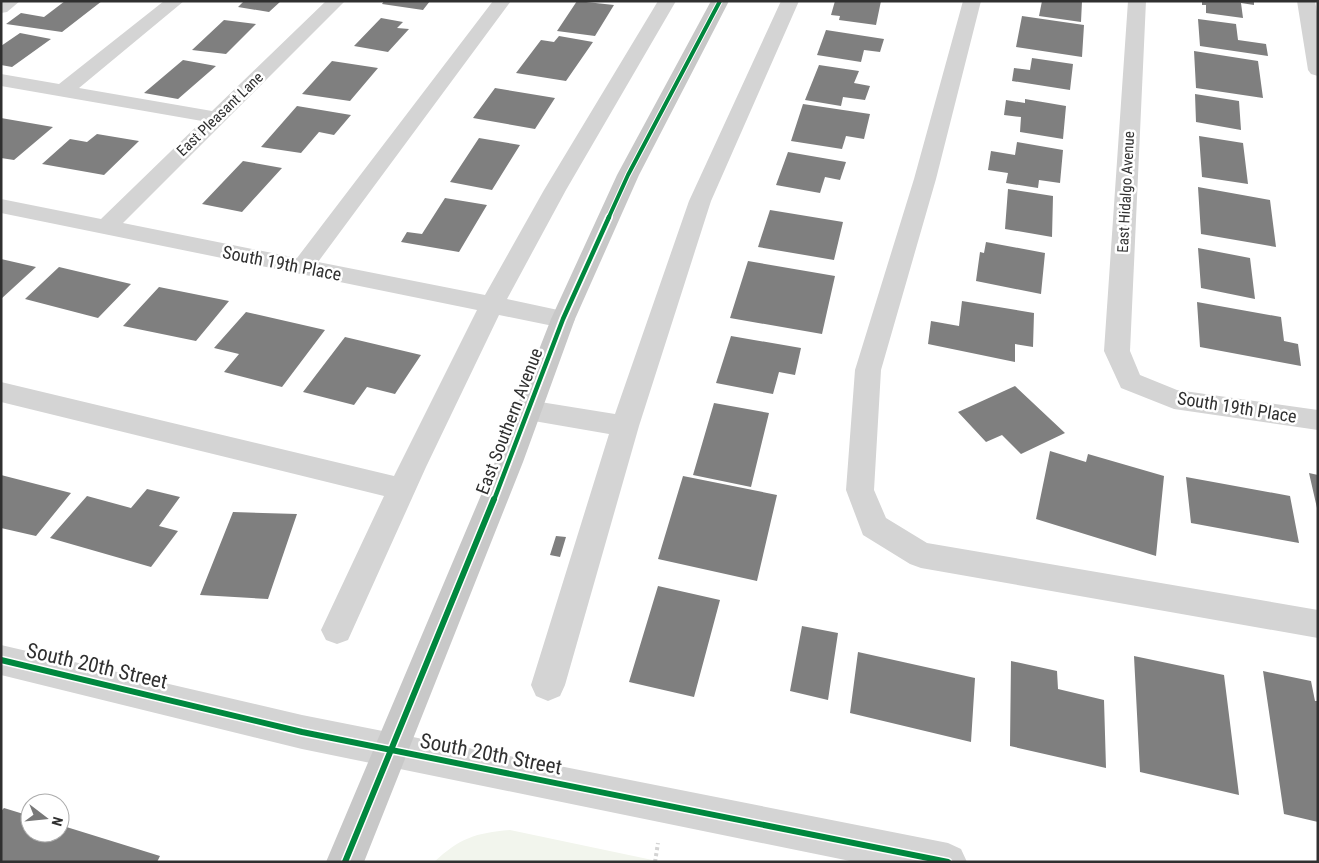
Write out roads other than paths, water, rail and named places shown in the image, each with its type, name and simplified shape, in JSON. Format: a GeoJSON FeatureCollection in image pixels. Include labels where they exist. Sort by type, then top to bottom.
{"type":"FeatureCollection","features":[{"type":"Feature","properties":{"kind":"main road","name":"East Southern Avenue"},"geometry":{"type":"LineString","coordinates":[[345,862],[393,751],[563,319],[628,175],[720,1]]}},
{"type":"Feature","properties":{"kind":"street"},"geometry":{"type":"LineString","coordinates":[[1,8],[10,1]]}},
{"type":"Feature","properties":{"kind":"street"},"geometry":{"type":"LineString","coordinates":[[64,91],[175,1]]}},
{"type":"Feature","properties":{"kind":"street","name":"East Pleasant Lane"},"geometry":{"type":"LineString","coordinates":[[106,227],[336,1]]}},
{"type":"Feature","properties":{"kind":"street"},"geometry":{"type":"LineString","coordinates":[[302,267],[502,1]]}},
{"type":"Feature","properties":{"kind":"street"},"geometry":{"type":"LineString","coordinates":[[337,630],[401,489],[492,305],[574,155],[667,1]]}},
{"type":"Feature","properties":{"kind":"street"},"geometry":{"type":"LineString","coordinates":[[548,685],[625,426],[700,201],[790,1]]}},
{"type":"Feature","properties":{"kind":"street"},"geometry":{"type":"LineString","coordinates":[[972,1],[925,179],[868,370],[860,490],[874,526],[921,555],[1318,624]]}},
{"type":"Feature","properties":{"kind":"street","name":"East Hidalgo Avenue"},"geometry":{"type":"LineString","coordinates":[[1130,381],[1117,350],[1137,1]]}},
{"type":"Feature","properties":{"kind":"street"},"geometry":{"type":"LineString","coordinates":[[1306,1],[1318,70]]}},
{"type":"Feature","properties":{"kind":"street"},"geometry":{"type":"LineString","coordinates":[[1,80],[216,118]]}},
{"type":"Feature","properties":{"kind":"street","name":"South 19th Place"},"geometry":{"type":"LineString","coordinates":[[1,206],[563,319]]}},
{"type":"Feature","properties":{"kind":"street","name":"South 19th Place"},"geometry":{"type":"LineString","coordinates":[[1130,381],[1174,398],[1318,420]]}},
{"type":"Feature","properties":{"kind":"street"},"geometry":{"type":"LineString","coordinates":[[1,392],[401,489]]}},
{"type":"Feature","properties":{"kind":"street","name":"East Southern Avenue"},"geometry":{"type":"LineString","coordinates":[[528,410],[625,426]]}},
{"type":"Feature","properties":{"kind":"street","name":"South 20th Street"},"geometry":{"type":"LineString","coordinates":[[1,660],[302,732],[948,862]]}}]}
